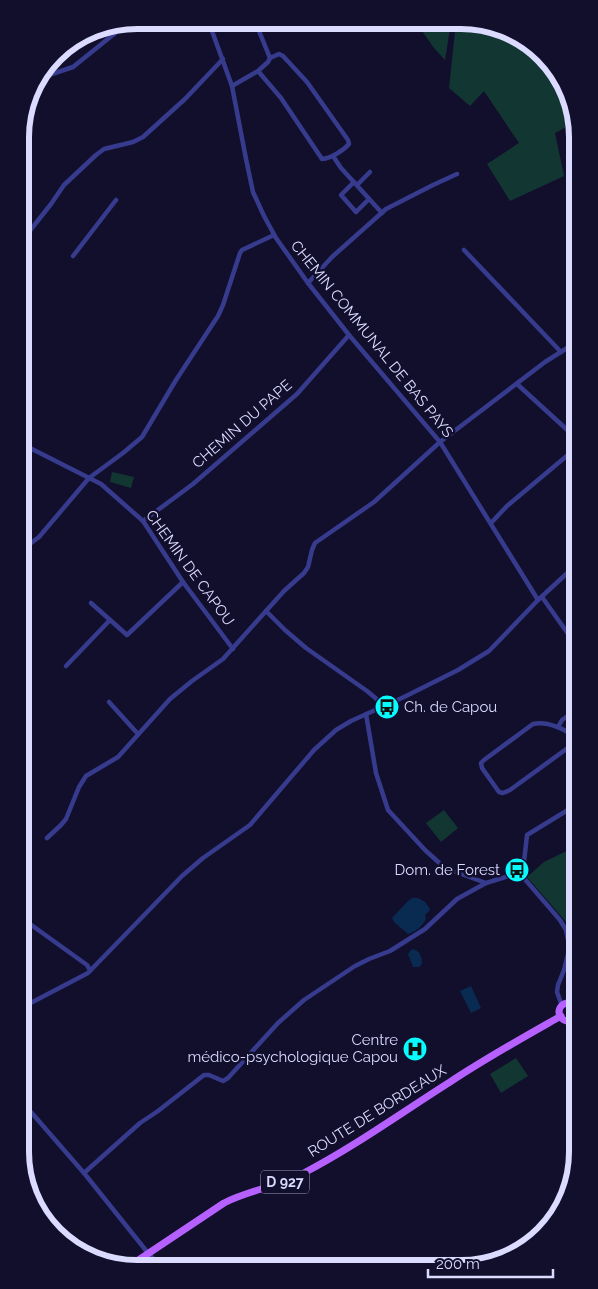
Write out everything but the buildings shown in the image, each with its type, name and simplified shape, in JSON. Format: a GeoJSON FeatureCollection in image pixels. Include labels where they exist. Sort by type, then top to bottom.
{"type":"FeatureCollection","features":[{"type":"Feature","properties":{"kind":"main road"},"geometry":{"type":"LineString","coordinates":[[569,1004],[564,1004],[560,1011],[561,1016],[569,1020]]}},
{"type":"Feature","properties":{"kind":"main road","name":"ROUTE DE BORDEAUX"},"geometry":{"type":"LineString","coordinates":[[138,1260],[224,1202],[288,1180],[319,1164],[380,1128],[472,1068],[561,1016]]}},
{"type":"Feature","properties":{"kind":"street","name":"CHEMIN COMMUNAL DE BAS PAYS"},"geometry":{"type":"LineString","coordinates":[[211,29],[232,86],[253,192],[274,235],[308,283],[349,335],[440,442],[540,598],[569,636]]}},
{"type":"Feature","properties":{"kind":"street"},"geometry":{"type":"LineString","coordinates":[[260,29],[259,31],[270,58]]}},
{"type":"Feature","properties":{"kind":"street"},"geometry":{"type":"LineString","coordinates":[[48,75],[73,67],[118,31]]}},
{"type":"Feature","properties":{"kind":"street"},"geometry":{"type":"LineString","coordinates":[[232,86],[258,71],[270,58],[279,54],[307,82],[349,144],[333,156],[322,159],[281,98],[258,71]]}},
{"type":"Feature","properties":{"kind":"street"},"geometry":{"type":"LineString","coordinates":[[29,232],[64,184],[96,155],[104,149],[133,142],[143,137],[223,59]]}},
{"type":"Feature","properties":{"kind":"street"},"geometry":{"type":"LineString","coordinates":[[333,156],[341,168],[382,213]]}},
{"type":"Feature","properties":{"kind":"street"},"geometry":{"type":"LineString","coordinates":[[369,199],[356,212],[341,195],[370,172]]}},
{"type":"Feature","properties":{"kind":"street"},"geometry":{"type":"LineString","coordinates":[[308,283],[332,257],[386,209],[457,174]]}},
{"type":"Feature","properties":{"kind":"street"},"geometry":{"type":"LineString","coordinates":[[73,256],[116,200]]}},
{"type":"Feature","properties":{"kind":"street"},"geometry":{"type":"LineString","coordinates":[[29,545],[39,537],[89,478],[142,437],[176,380],[218,316],[240,253],[242,250],[274,235]]}},
{"type":"Feature","properties":{"kind":"street"},"geometry":{"type":"LineString","coordinates":[[464,250],[561,352]]}},
{"type":"Feature","properties":{"kind":"street","name":"CHEMIN DU PAPE"},"geometry":{"type":"LineString","coordinates":[[142,521],[192,484],[297,394],[349,335]]}},
{"type":"Feature","properties":{"kind":"street"},"geometry":{"type":"LineString","coordinates":[[47,838],[66,819],[78,786],[86,776],[118,757],[170,699],[234,649],[284,591],[304,573],[308,567],[315,543],[374,502],[440,442],[569,347]]}},
{"type":"Feature","properties":{"kind":"street"},"geometry":{"type":"LineString","coordinates":[[517,384],[569,432]]}},
{"type":"Feature","properties":{"kind":"street","name":"CHEMIN DE CAPOU"},"geometry":{"type":"LineString","coordinates":[[29,448],[101,484],[142,521],[183,582],[234,649]]}},
{"type":"Feature","properties":{"kind":"street"},"geometry":{"type":"LineString","coordinates":[[491,523],[507,506],[569,455]]}},
{"type":"Feature","properties":{"kind":"street"},"geometry":{"type":"LineString","coordinates":[[29,1004],[90,970],[182,876],[203,858],[250,825],[314,750],[336,730],[458,670],[489,651],[540,598],[569,571]]}},
{"type":"Feature","properties":{"kind":"street"},"geometry":{"type":"LineString","coordinates":[[91,603],[127,635],[183,582]]}},
{"type":"Feature","properties":{"kind":"street"},"geometry":{"type":"LineString","coordinates":[[266,611],[306,648],[367,690],[385,706]]}},
{"type":"Feature","properties":{"kind":"street"},"geometry":{"type":"LineString","coordinates":[[66,666],[110,620]]}},
{"type":"Feature","properties":{"kind":"street"},"geometry":{"type":"LineString","coordinates":[[108,702],[138,734]]}},
{"type":"Feature","properties":{"kind":"street"},"geometry":{"type":"LineString","coordinates":[[366,714],[376,773],[388,810],[425,850],[445,868],[486,883]]}},
{"type":"Feature","properties":{"kind":"street"},"geometry":{"type":"LineString","coordinates":[[558,727],[562,720],[569,715]]}},
{"type":"Feature","properties":{"kind":"street"},"geometry":{"type":"LineString","coordinates":[[569,732],[558,727],[539,723],[533,724],[484,760],[482,768],[499,792],[503,793],[510,790],[569,746]]}},
{"type":"Feature","properties":{"kind":"street"},"geometry":{"type":"LineString","coordinates":[[521,876],[527,836],[569,809]]}},
{"type":"Feature","properties":{"kind":"street"},"geometry":{"type":"LineString","coordinates":[[84,1173],[140,1123],[164,1107],[204,1075],[209,1075],[223,1081],[228,1078],[278,1023],[304,1000],[355,966],[390,951],[426,929],[456,898],[486,883],[512,875],[521,876],[560,920],[566,930],[569,945],[557,992],[562,1006]]}},
{"type":"Feature","properties":{"kind":"street"},"geometry":{"type":"LineString","coordinates":[[29,923],[87,965],[90,970]]}},
{"type":"Feature","properties":{"kind":"street"},"geometry":{"type":"LineString","coordinates":[[29,1110],[84,1173],[154,1260]]}},
{"type":"Feature","properties":{"kind":"green space"},"geometry":{"type":"Polygon","coordinates":[[[421,29],[450,29],[445,60],[421,29]]]}},
{"type":"Feature","properties":{"kind":"green space"},"geometry":{"type":"Polygon","coordinates":[[[455,29],[496,34],[521,47],[551,77],[566,109],[568,126],[555,133],[564,176],[510,201],[487,164],[519,143],[484,91],[470,106],[449,88],[455,29]]]}},
{"type":"Feature","properties":{"kind":"green space"},"geometry":{"type":"Polygon","coordinates":[[[112,472],[134,477],[131,488],[110,482],[112,472]]]}},
{"type":"Feature","properties":{"kind":"green space"},"geometry":{"type":"Polygon","coordinates":[[[444,810],[458,828],[441,842],[426,823],[444,810]]]}},
{"type":"Feature","properties":{"kind":"green space"},"geometry":{"type":"Polygon","coordinates":[[[569,850],[568,924],[527,877],[544,862],[569,850]]]}},
{"type":"Feature","properties":{"kind":"green space"},"geometry":{"type":"Polygon","coordinates":[[[516,1058],[528,1076],[501,1093],[490,1074],[516,1058]]]}},
{"type":"Feature","properties":{"kind":"water"},"geometry":{"type":"Polygon","coordinates":[[[412,898],[418,898],[423,901],[430,910],[425,915],[426,919],[421,926],[408,934],[392,918],[412,898]]]}},
{"type":"Feature","properties":{"kind":"water"},"geometry":{"type":"Polygon","coordinates":[[[412,949],[419,952],[421,956],[422,964],[419,967],[413,967],[408,954],[412,949]]]}},
{"type":"Feature","properties":{"kind":"water"},"geometry":{"type":"Polygon","coordinates":[[[471,986],[481,1008],[471,1013],[460,991],[471,986]]]}},
{"type":"Feature","properties":{"kind":"place","name":"Ch. de Capou"},"geometry":{"type":"Point","coordinates":[387,707]}},
{"type":"Feature","properties":{"kind":"place","name":"Dom. de Forest"},"geometry":{"type":"Point","coordinates":[517,870]}},
{"type":"Feature","properties":{"kind":"place","name":"Centre médico-psychologique Capou"},"geometry":{"type":"Point","coordinates":[415,1049]}}]}
